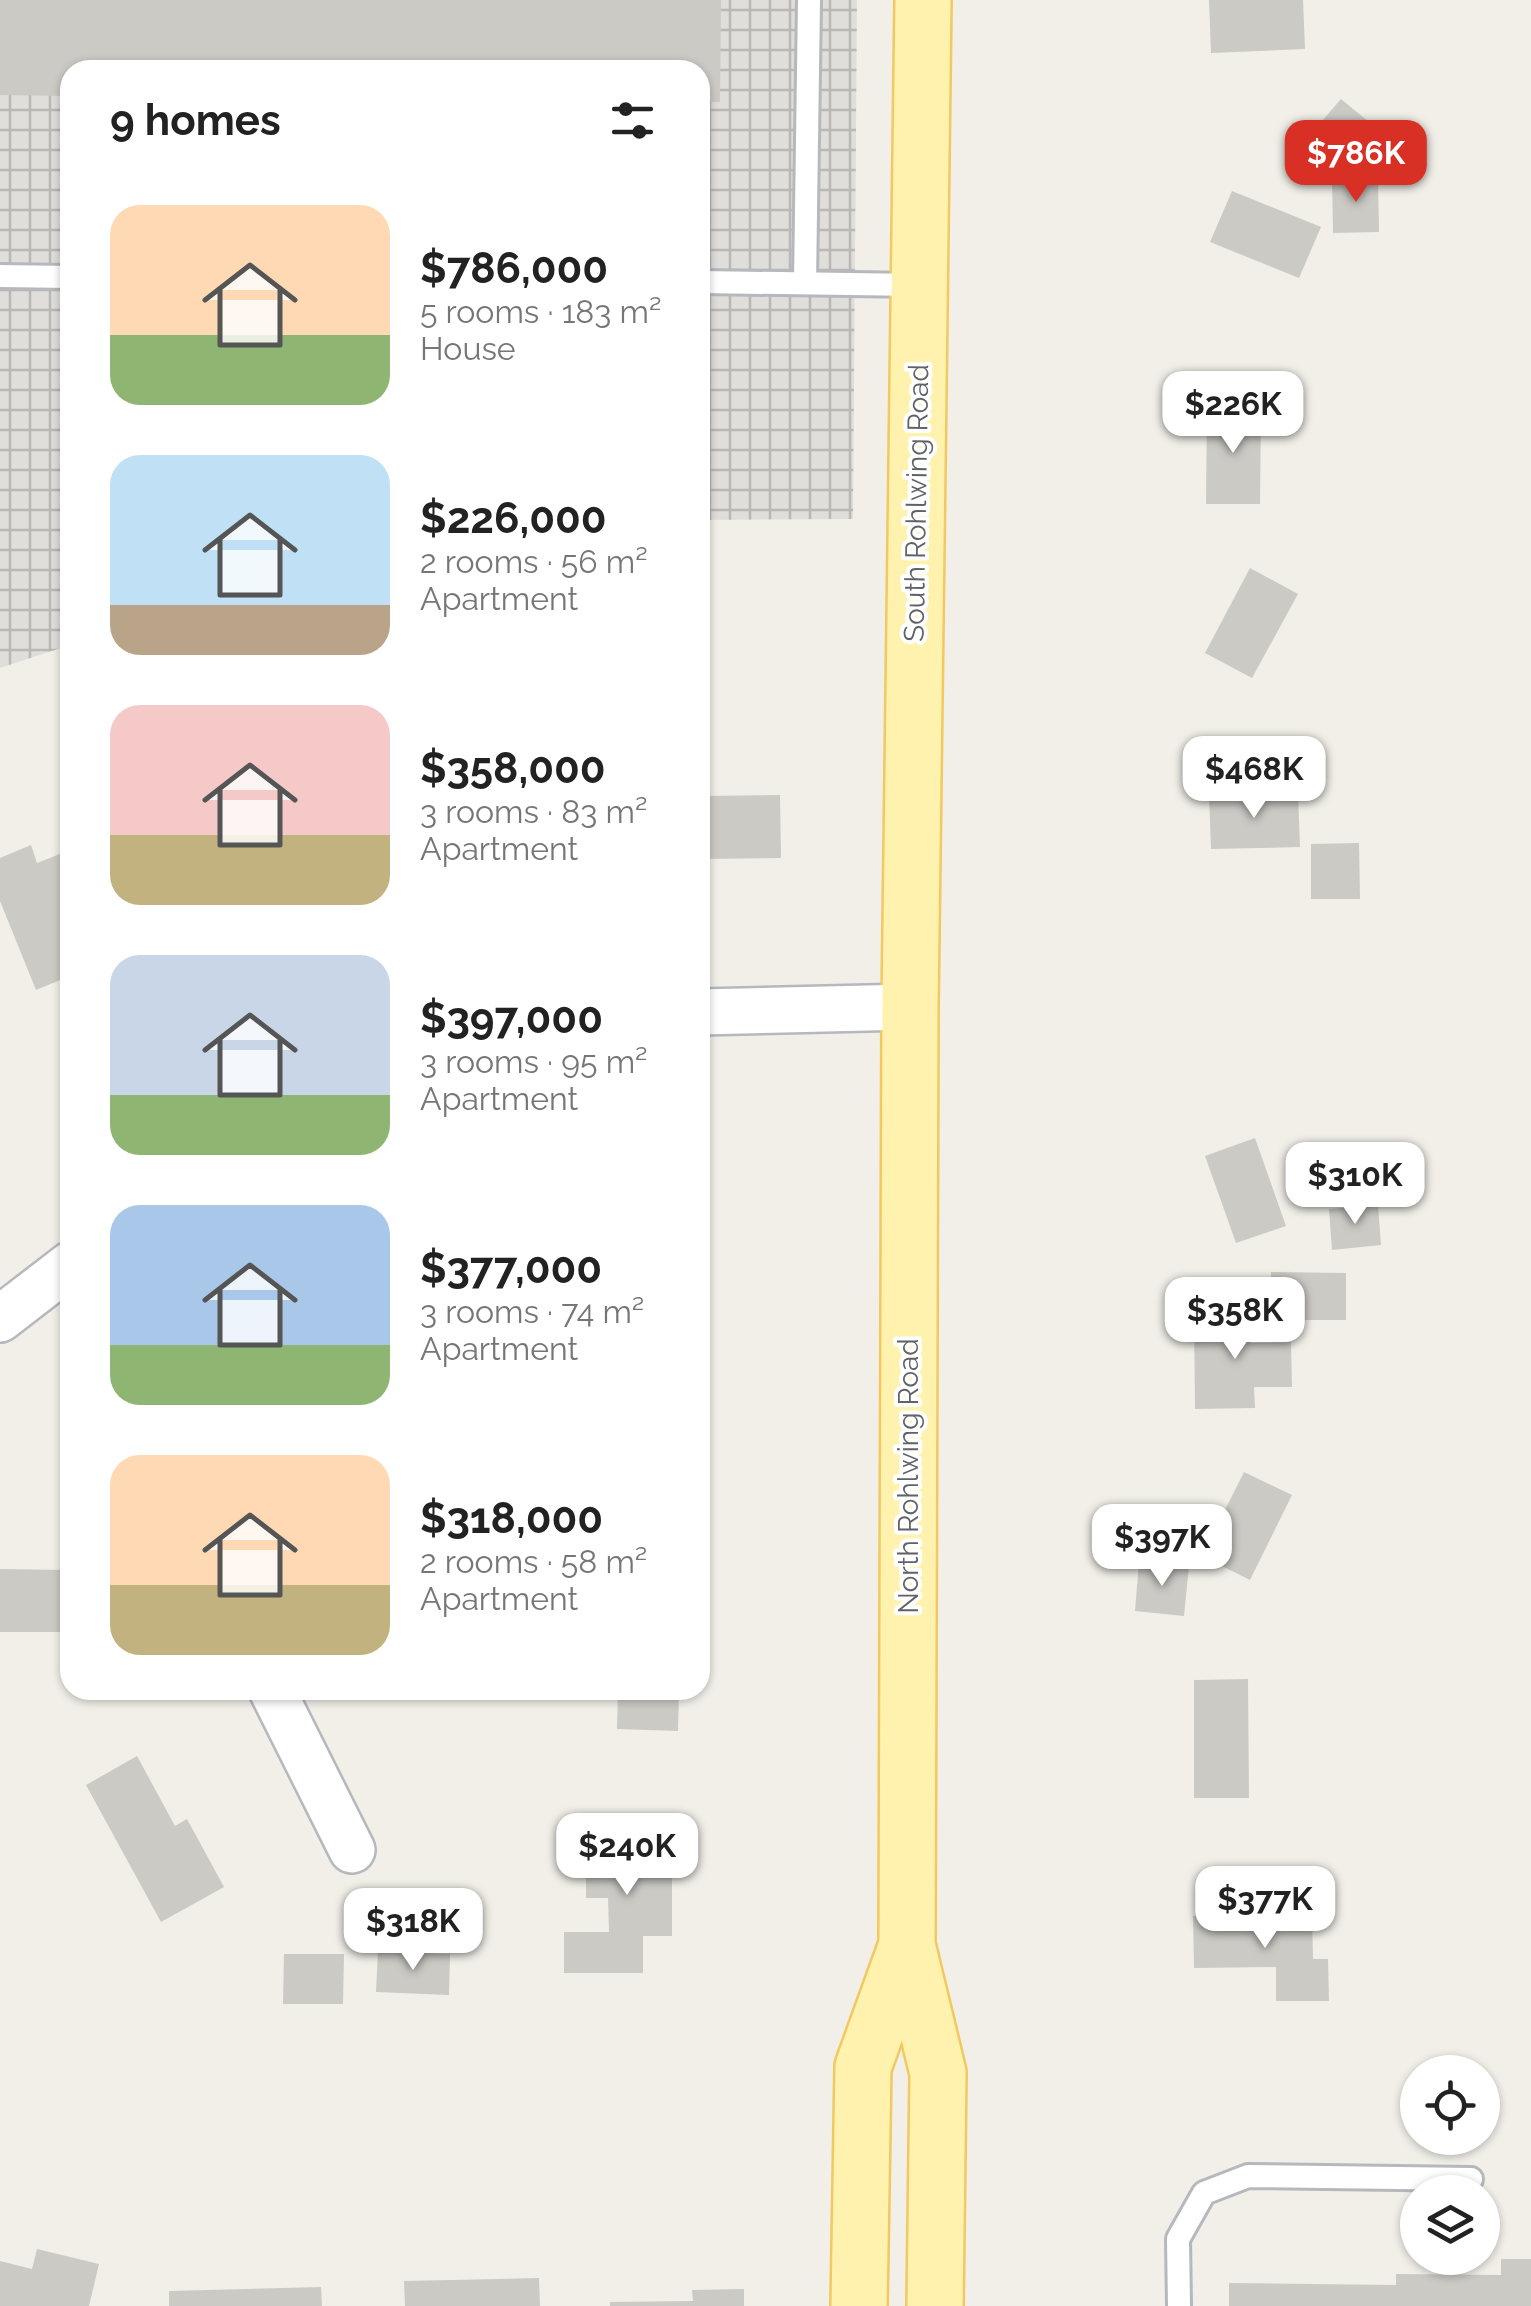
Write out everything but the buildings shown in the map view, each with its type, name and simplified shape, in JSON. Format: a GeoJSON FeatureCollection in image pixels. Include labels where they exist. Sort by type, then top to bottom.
{"type":"FeatureCollection","features":[{"type":"Feature","properties":{"kind":"main road","name":"South Rohlwing Road"},"geometry":{"type":"LineString","coordinates":[[910,1006],[923,0]]}},
{"type":"Feature","properties":{"kind":"main road","name":"North Rohlwing Road"},"geometry":{"type":"LineString","coordinates":[[910,1006],[907,1946],[938,2074],[936,2306]]}},
{"type":"Feature","properties":{"kind":"main road","name":"North Rohlwing Road"},"geometry":{"type":"LineString","coordinates":[[860,2306],[863,2066],[907,1946]]}},
{"type":"Feature","properties":{"kind":"street"},"geometry":{"type":"LineString","coordinates":[[710,1012],[910,1006]]}},
{"type":"Feature","properties":{"kind":"street"},"geometry":{"type":"LineString","coordinates":[[0,1319],[60,1282]]}},
{"type":"Feature","properties":{"kind":"street"},"geometry":{"type":"LineString","coordinates":[[277,1700],[352,1850]]}},
{"type":"Feature","properties":{"kind":"lane"},"geometry":{"type":"LineString","coordinates":[[805,283],[809,0]]}},
{"type":"Feature","properties":{"kind":"lane"},"geometry":{"type":"LineString","coordinates":[[0,276],[60,277]]}},
{"type":"Feature","properties":{"kind":"lane"},"geometry":{"type":"LineString","coordinates":[[710,282],[919,284]]}},
{"type":"Feature","properties":{"kind":"lane"},"geometry":{"type":"LineString","coordinates":[[1179,2306],[1178,2239],[1204,2193],[1248,2176],[1400,2178]]}},
{"type":"Feature","properties":{"kind":"shaded area"},"geometry":{"type":"Polygon","coordinates":[[[0,0],[857,0],[853,519],[710,520],[710,60],[60,60],[60,648],[0,668],[0,0]]]}}]}
